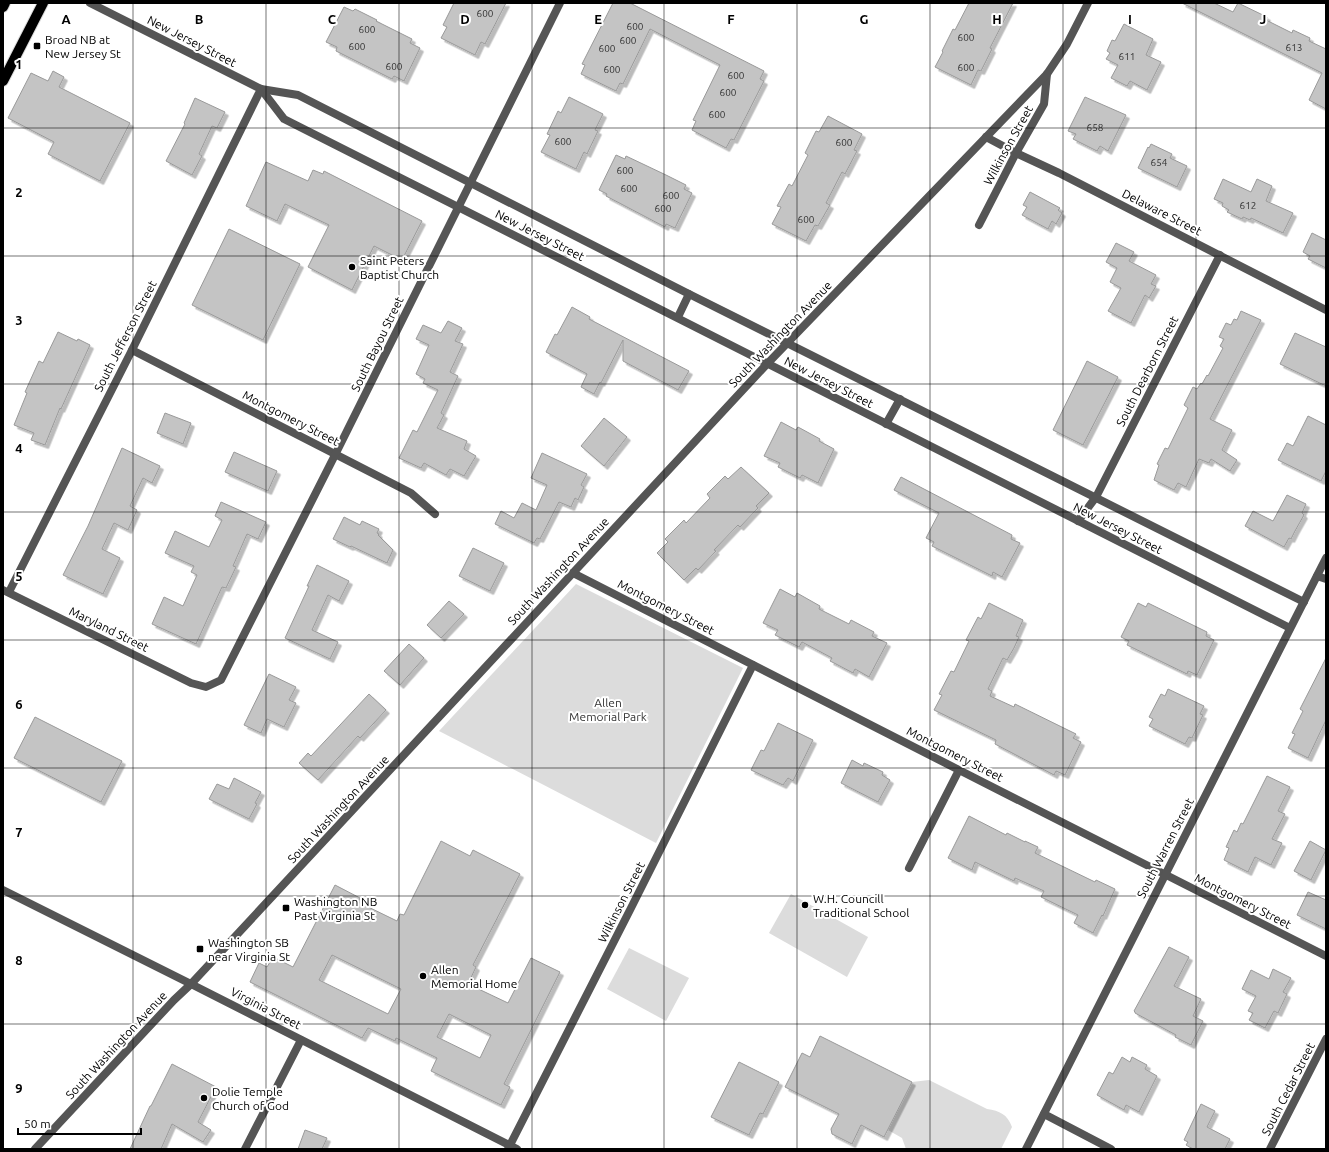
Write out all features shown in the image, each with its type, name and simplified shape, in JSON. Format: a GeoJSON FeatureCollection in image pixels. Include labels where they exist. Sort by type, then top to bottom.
{"type":"FeatureCollection","features":[{"type":"Feature","properties":{"kind":"main road"},"geometry":{"type":"LineString","coordinates":[[3,7],[5,3]]}},
{"type":"Feature","properties":{"kind":"main road"},"geometry":{"type":"LineString","coordinates":[[3,81],[43,3]]}},
{"type":"Feature","properties":{"kind":"street","name":"New Jersey Street"},"geometry":{"type":"LineString","coordinates":[[90,3],[261,89],[298,95],[689,294],[788,342],[1304,602]]}},
{"type":"Feature","properties":{"kind":"street","name":"South Bayou Street"},"geometry":{"type":"LineString","coordinates":[[206,687],[221,680],[560,3]]}},
{"type":"Feature","properties":{"kind":"street","name":"South Washington Avenue"},"geometry":{"type":"LineString","coordinates":[[35,1149],[174,1000],[191,984],[767,364],[1047,74],[1067,44],[1088,3]]}},
{"type":"Feature","properties":{"kind":"street","name":"Wilkinson Street"},"geometry":{"type":"LineString","coordinates":[[979,225],[1016,153],[1044,104],[1047,74]]}},
{"type":"Feature","properties":{"kind":"street","name":"New Jersey Street"},"geometry":{"type":"LineString","coordinates":[[261,89],[284,119],[678,317],[767,364],[1290,628]]}},
{"type":"Feature","properties":{"kind":"street","name":"South Jefferson Street"},"geometry":{"type":"LineString","coordinates":[[6,591],[132,350],[261,89]]}},
{"type":"Feature","properties":{"kind":"street","name":"Delaware Street"},"geometry":{"type":"LineString","coordinates":[[986,137],[1016,153],[1060,173],[1326,310]]}},
{"type":"Feature","properties":{"kind":"street","name":"South Dearborn Street"},"geometry":{"type":"LineString","coordinates":[[1078,522],[1096,497],[1220,255]]}},
{"type":"Feature","properties":{"kind":"street"},"geometry":{"type":"LineString","coordinates":[[678,317],[689,294]]}},
{"type":"Feature","properties":{"kind":"street","name":"Montgomery Street"},"geometry":{"type":"LineString","coordinates":[[132,350],[411,493],[435,514]]}},
{"type":"Feature","properties":{"kind":"street"},"geometry":{"type":"LineString","coordinates":[[886,424],[900,399]]}},
{"type":"Feature","properties":{"kind":"street","name":"South Warren Street"},"geometry":{"type":"LineString","coordinates":[[1026,1149],[1326,558]]}},
{"type":"Feature","properties":{"kind":"street","name":"Montgomery Street"},"geometry":{"type":"LineString","coordinates":[[573,573],[1326,956]]}},
{"type":"Feature","properties":{"kind":"street"},"geometry":{"type":"LineString","coordinates":[[1317,576],[1326,580]]}},
{"type":"Feature","properties":{"kind":"street","name":"Maryland Street"},"geometry":{"type":"LineString","coordinates":[[6,591],[190,683],[206,687]]}},
{"type":"Feature","properties":{"kind":"street","name":"Wilkinson Street"},"geometry":{"type":"LineString","coordinates":[[511,1148],[753,665]]}},
{"type":"Feature","properties":{"kind":"street"},"geometry":{"type":"LineString","coordinates":[[909,868],[959,770]]}},
{"type":"Feature","properties":{"kind":"street","name":"Virginia Street"},"geometry":{"type":"LineString","coordinates":[[3,890],[191,984],[511,1148]]}},
{"type":"Feature","properties":{"kind":"street","name":"South Cedar Street"},"geometry":{"type":"LineString","coordinates":[[1270,1149],[1326,1039]]}},
{"type":"Feature","properties":{"kind":"street"},"geometry":{"type":"LineString","coordinates":[[245,1149],[301,1040]]}},
{"type":"Feature","properties":{"kind":"street"},"geometry":{"type":"LineString","coordinates":[[1044,1114],[1111,1149]]}},
{"type":"Feature","properties":{"kind":"green space","name":"Allen Memorial Park"},"geometry":{"type":"Polygon","coordinates":[[[576,584],[743,668],[656,843],[439,731],[576,584]]]}},
{"type":"Feature","properties":{"kind":"green space"},"geometry":{"type":"Polygon","coordinates":[[[791,894],[868,937],[847,977],[769,933],[791,894]]]}},
{"type":"Feature","properties":{"kind":"green space"},"geometry":{"type":"Polygon","coordinates":[[[629,948],[689,978],[666,1021],[607,989],[629,948]]]}},
{"type":"Feature","properties":{"kind":"green space"},"geometry":{"type":"Polygon","coordinates":[[[929,1080],[987,1109],[999,1112],[1005,1116],[1012,1127],[1001,1149],[906,1149],[902,1138],[888,1130],[912,1082],[929,1080]]]}},
{"type":"Feature","properties":{"kind":"building"},"geometry":{"type":"Polygon","coordinates":[[[454,3],[506,3],[485,44],[481,42],[475,55],[441,38],[447,27],[443,25],[454,3]]]}},
{"type":"Feature","properties":{"kind":"building"},"geometry":{"type":"Polygon","coordinates":[[[613,3],[630,3],[764,71],[760,79],[764,81],[734,140],[731,139],[726,148],[692,130],[696,121],[693,120],[720,65],[650,29],[623,84],[620,83],[616,91],[581,74],[585,65],[582,64],[613,3]]]}},
{"type":"Feature","properties":{"kind":"building"},"geometry":{"type":"Polygon","coordinates":[[[969,3],[1013,3],[990,48],[992,49],[981,71],[978,70],[971,85],[935,67],[953,29],[955,30],[969,3]]]}},
{"type":"Feature","properties":{"kind":"building"},"geometry":{"type":"Polygon","coordinates":[[[1182,3],[1214,3],[1233,12],[1238,3],[1267,17],[1266,20],[1292,33],[1293,30],[1310,38],[1309,41],[1326,49],[1326,109],[1309,100],[1322,73],[1182,3]]]}},
{"type":"Feature","properties":{"kind":"building"},"geometry":{"type":"Polygon","coordinates":[[[344,7],[353,11],[355,9],[377,20],[376,21],[412,39],[410,43],[420,48],[404,81],[394,76],[392,79],[336,51],[337,47],[326,42],[344,7]]]}},
{"type":"Feature","properties":{"kind":"building"},"geometry":{"type":"Polygon","coordinates":[[[1124,24],[1153,39],[1146,55],[1161,62],[1147,90],[1130,81],[1127,86],[1111,78],[1118,65],[1106,59],[1110,53],[1107,51],[1112,40],[1115,41],[1124,24]]]}},
{"type":"Feature","properties":{"kind":"building"},"geometry":{"type":"Polygon","coordinates":[[[53,71],[64,77],[59,87],[130,123],[100,181],[48,154],[54,142],[8,118],[31,73],[48,81],[53,71]]]}},
{"type":"Feature","properties":{"kind":"building"},"geometry":{"type":"Polygon","coordinates":[[[569,97],[603,114],[595,130],[598,131],[587,154],[584,152],[576,169],[541,152],[550,135],[547,134],[558,111],[561,113],[569,97]]]}},
{"type":"Feature","properties":{"kind":"building"},"geometry":{"type":"Polygon","coordinates":[[[1085,97],[1126,115],[1108,151],[1100,146],[1097,151],[1073,139],[1076,134],[1068,131],[1085,97]]]}},
{"type":"Feature","properties":{"kind":"building"},"geometry":{"type":"Polygon","coordinates":[[[195,98],[225,112],[217,128],[212,126],[199,154],[202,156],[192,175],[166,161],[185,124],[184,123],[195,98]]]}},
{"type":"Feature","properties":{"kind":"building"},"geometry":{"type":"Polygon","coordinates":[[[828,116],[862,134],[854,150],[857,151],[845,174],[842,172],[826,203],[830,205],[818,226],[815,225],[806,241],[772,224],[781,207],[777,206],[789,184],[792,186],[808,155],[805,153],[816,131],[819,132],[828,116]]]}},
{"type":"Feature","properties":{"kind":"building"},"geometry":{"type":"Polygon","coordinates":[[[1151,144],[1172,154],[1170,158],[1187,166],[1177,187],[1138,168],[1148,147],[1149,148],[1151,144]]]}},
{"type":"Feature","properties":{"kind":"building"},"geometry":{"type":"Polygon","coordinates":[[[616,155],[625,159],[626,156],[686,185],[684,189],[692,193],[675,228],[666,224],[665,227],[606,196],[607,194],[599,190],[616,155]]]}},
{"type":"Feature","properties":{"kind":"building"},"geometry":{"type":"Polygon","coordinates":[[[266,162],[308,181],[313,170],[323,174],[324,171],[422,221],[402,260],[374,246],[352,290],[308,267],[329,225],[285,204],[277,221],[246,206],[266,162]]]}},
{"type":"Feature","properties":{"kind":"building"},"geometry":{"type":"Polygon","coordinates":[[[1223,179],[1251,192],[1257,179],[1272,186],[1266,201],[1293,213],[1283,233],[1251,218],[1250,220],[1243,217],[1242,219],[1227,212],[1229,210],[1222,206],[1223,203],[1214,199],[1223,179]]]}},
{"type":"Feature","properties":{"kind":"building"},"geometry":{"type":"Polygon","coordinates":[[[1030,192],[1060,208],[1058,210],[1062,213],[1056,224],[1052,221],[1048,229],[1022,215],[1027,207],[1023,205],[1030,192]]]}},
{"type":"Feature","properties":{"kind":"building"},"geometry":{"type":"Polygon","coordinates":[[[229,229],[300,264],[263,340],[192,305],[229,229]]]}},
{"type":"Feature","properties":{"kind":"building"},"geometry":{"type":"Polygon","coordinates":[[[1312,233],[1326,240],[1326,268],[1308,259],[1310,256],[1303,252],[1312,233]]]}},
{"type":"Feature","properties":{"kind":"building"},"geometry":{"type":"Polygon","coordinates":[[[1116,243],[1134,252],[1129,261],[1156,275],[1151,284],[1156,286],[1149,298],[1145,295],[1131,323],[1108,311],[1121,288],[1110,282],[1117,268],[1106,262],[1116,243]]]}},
{"type":"Feature","properties":{"kind":"building"},"geometry":{"type":"Polygon","coordinates":[[[572,307],[590,317],[589,319],[689,371],[678,390],[623,361],[623,340],[594,394],[581,387],[587,374],[546,352],[555,334],[557,335],[572,307]]]}},
{"type":"Feature","properties":{"kind":"building"},"geometry":{"type":"Polygon","coordinates":[[[1241,311],[1261,320],[1210,419],[1232,430],[1222,450],[1237,460],[1230,471],[1211,459],[1209,463],[1199,459],[1186,487],[1178,483],[1174,490],[1154,480],[1159,465],[1157,464],[1165,448],[1168,449],[1188,408],[1184,405],[1193,387],[1197,389],[1201,383],[1202,384],[1223,348],[1220,346],[1224,339],[1219,337],[1226,323],[1231,325],[1234,319],[1237,320],[1241,311]]]}},
{"type":"Feature","properties":{"kind":"building"},"geometry":{"type":"Polygon","coordinates":[[[448,321],[462,328],[455,341],[463,344],[450,372],[458,376],[441,413],[444,415],[437,428],[467,441],[464,449],[476,456],[464,476],[450,469],[446,475],[424,463],[421,468],[399,458],[413,430],[417,432],[438,390],[423,383],[425,379],[416,374],[429,345],[416,339],[423,325],[441,333],[448,321]]]}},
{"type":"Feature","properties":{"kind":"building"},"geometry":{"type":"Polygon","coordinates":[[[58,332],[90,345],[61,409],[60,408],[45,445],[31,440],[34,433],[14,425],[27,393],[25,392],[39,361],[43,363],[58,332]]]}},
{"type":"Feature","properties":{"kind":"building"},"geometry":{"type":"Polygon","coordinates":[[[1295,333],[1326,347],[1326,386],[1280,364],[1295,333]]]}},
{"type":"Feature","properties":{"kind":"building"},"geometry":{"type":"Polygon","coordinates":[[[1087,361],[1118,377],[1083,445],[1053,430],[1087,361]]]}},
{"type":"Feature","properties":{"kind":"building"},"geometry":{"type":"Polygon","coordinates":[[[165,413],[191,423],[183,444],[157,433],[165,413]]]}},
{"type":"Feature","properties":{"kind":"building"},"geometry":{"type":"Polygon","coordinates":[[[1308,416],[1326,425],[1326,471],[1321,481],[1278,460],[1287,443],[1293,446],[1308,416]]]}},
{"type":"Feature","properties":{"kind":"building"},"geometry":{"type":"Polygon","coordinates":[[[604,418],[627,437],[604,466],[581,446],[604,418]]]}},
{"type":"Feature","properties":{"kind":"building"},"geometry":{"type":"Polygon","coordinates":[[[781,422],[796,430],[798,427],[820,439],[819,441],[834,449],[818,483],[802,475],[800,478],[778,467],[780,463],[764,456],[781,422]]]}},
{"type":"Feature","properties":{"kind":"building"},"geometry":{"type":"Polygon","coordinates":[[[122,448],[160,466],[152,483],[143,478],[130,506],[137,510],[128,530],[114,523],[102,549],[120,558],[103,594],[63,575],[88,526],[122,448]]]}},
{"type":"Feature","properties":{"kind":"building"},"geometry":{"type":"Polygon","coordinates":[[[234,452],[277,471],[268,491],[225,472],[234,452]]]}},
{"type":"Feature","properties":{"kind":"building"},"geometry":{"type":"Polygon","coordinates":[[[542,453],[587,474],[581,485],[584,487],[578,500],[575,498],[571,507],[559,502],[540,539],[537,538],[534,543],[495,524],[501,511],[514,518],[522,503],[536,510],[547,485],[531,478],[542,453]]]}},
{"type":"Feature","properties":{"kind":"building"},"geometry":{"type":"Polygon","coordinates":[[[741,467],[769,493],[756,506],[758,508],[740,527],[738,525],[714,550],[716,551],[698,570],[696,568],[684,580],[657,553],[668,542],[665,539],[684,520],[686,523],[710,498],[707,494],[725,476],[728,479],[741,467]]]}},
{"type":"Feature","properties":{"kind":"building"},"geometry":{"type":"Polygon","coordinates":[[[901,477],[1012,535],[1011,539],[1020,543],[1002,577],[993,572],[992,576],[932,546],[934,542],[926,538],[939,513],[894,490],[901,477]]]}},
{"type":"Feature","properties":{"kind":"building"},"geometry":{"type":"Polygon","coordinates":[[[1287,495],[1306,504],[1302,513],[1304,515],[1291,539],[1289,538],[1284,547],[1245,526],[1253,511],[1273,521],[1287,495]]]}},
{"type":"Feature","properties":{"kind":"building"},"geometry":{"type":"Polygon","coordinates":[[[221,502],[266,522],[258,539],[247,534],[233,566],[236,567],[226,588],[222,587],[196,644],[152,624],[164,597],[183,606],[197,575],[191,572],[194,566],[165,553],[175,531],[209,547],[222,520],[215,516],[221,502]]]}},
{"type":"Feature","properties":{"kind":"building"},"geometry":{"type":"Polygon","coordinates":[[[344,517],[360,525],[362,521],[379,529],[377,533],[379,534],[378,535],[393,550],[387,563],[333,539],[344,517]]]}},
{"type":"Feature","properties":{"kind":"building"},"geometry":{"type":"Polygon","coordinates":[[[473,548],[504,563],[490,591],[459,576],[473,548]]]}},
{"type":"Feature","properties":{"kind":"building"},"geometry":{"type":"Polygon","coordinates":[[[317,565],[349,581],[339,601],[328,595],[312,630],[338,642],[330,659],[285,638],[317,565]]]}},
{"type":"Feature","properties":{"kind":"building"},"geometry":{"type":"Polygon","coordinates":[[[780,589],[795,597],[797,593],[820,606],[819,609],[849,624],[851,620],[874,632],[872,636],[887,643],[869,677],[855,669],[853,673],[830,661],[832,658],[802,642],[799,647],[775,635],[778,630],[763,623],[780,589]]]}},
{"type":"Feature","properties":{"kind":"building"},"geometry":{"type":"Polygon","coordinates":[[[449,601],[464,614],[441,638],[427,625],[449,601]]]}},
{"type":"Feature","properties":{"kind":"building"},"geometry":{"type":"Polygon","coordinates":[[[989,603],[1023,620],[1016,636],[1019,637],[1014,648],[1007,660],[1003,658],[988,689],[992,691],[990,696],[1014,707],[1015,704],[1076,734],[1073,738],[1081,742],[1065,775],[1056,771],[1054,775],[995,744],[996,740],[934,710],[942,695],[939,694],[951,671],[954,672],[969,641],[966,640],[978,617],[981,619],[989,603]]]}},
{"type":"Feature","properties":{"kind":"building"},"geometry":{"type":"Polygon","coordinates":[[[1138,603],[1146,607],[1148,603],[1207,632],[1206,636],[1214,640],[1197,675],[1188,671],[1187,674],[1127,645],[1129,641],[1121,637],[1138,603]]]}},
{"type":"Feature","properties":{"kind":"building"},"geometry":{"type":"Polygon","coordinates":[[[409,644],[424,658],[400,685],[384,671],[409,644]]]}},
{"type":"Feature","properties":{"kind":"building"},"geometry":{"type":"Polygon","coordinates":[[[1326,658],[1326,720],[1308,758],[1288,748],[1295,734],[1292,733],[1303,711],[1300,709],[1326,658]]]}},
{"type":"Feature","properties":{"kind":"building"},"geometry":{"type":"Polygon","coordinates":[[[269,674],[296,687],[289,700],[296,703],[284,727],[267,719],[261,733],[244,725],[269,674]]]}},
{"type":"Feature","properties":{"kind":"building"},"geometry":{"type":"Polygon","coordinates":[[[1168,689],[1204,706],[1200,714],[1203,715],[1192,738],[1189,737],[1185,744],[1149,726],[1153,719],[1149,717],[1161,694],[1165,696],[1168,689]]]}},
{"type":"Feature","properties":{"kind":"building"},"geometry":{"type":"Polygon","coordinates":[[[369,694],[386,710],[360,738],[358,736],[318,780],[299,763],[308,753],[311,756],[369,694]]]}},
{"type":"Feature","properties":{"kind":"building"},"geometry":{"type":"Polygon","coordinates":[[[35,717],[122,761],[101,802],[14,758],[35,717]]]}},
{"type":"Feature","properties":{"kind":"building"},"geometry":{"type":"Polygon","coordinates":[[[778,723],[813,740],[793,781],[788,778],[783,785],[751,770],[761,750],[764,751],[778,723]]]}},
{"type":"Feature","properties":{"kind":"building"},"geometry":{"type":"Polygon","coordinates":[[[852,760],[863,766],[864,763],[883,772],[882,775],[890,780],[878,802],[841,783],[852,760]]]}},
{"type":"Feature","properties":{"kind":"building"},"geometry":{"type":"Polygon","coordinates":[[[1267,776],[1290,787],[1278,811],[1285,814],[1272,839],[1282,843],[1271,865],[1255,857],[1248,872],[1224,860],[1229,848],[1226,847],[1234,830],[1237,832],[1241,823],[1243,824],[1267,776]]]}},
{"type":"Feature","properties":{"kind":"building"},"geometry":{"type":"Polygon","coordinates":[[[234,778],[261,792],[255,803],[257,804],[249,819],[209,799],[217,784],[229,789],[234,778]]]}},
{"type":"Feature","properties":{"kind":"building"},"geometry":{"type":"Polygon","coordinates":[[[969,816],[1006,835],[1007,833],[1038,847],[1035,853],[1095,882],[1096,880],[1115,889],[1103,916],[1102,915],[1093,933],[1074,923],[1078,915],[1041,897],[1044,891],[1015,878],[1014,881],[975,862],[972,870],[948,858],[969,816]]]}},
{"type":"Feature","properties":{"kind":"building","name":"Allen Memorial Home"},"geometry":{"type":"Polygon","coordinates":[[[441,841],[470,856],[473,850],[520,874],[473,965],[476,967],[468,984],[508,1003],[531,958],[560,972],[504,1084],[510,1087],[501,1105],[431,1071],[437,1058],[396,1038],[395,1041],[368,1028],[362,1038],[250,982],[259,963],[267,967],[273,957],[293,967],[335,885],[360,898],[358,902],[397,921],[400,914],[404,915],[441,841]],[[332,955],[319,980],[388,1014],[401,989],[332,955]],[[449,1014],[437,1037],[480,1058],[491,1035],[449,1014]]]}},
{"type":"Feature","properties":{"kind":"building"},"geometry":{"type":"Polygon","coordinates":[[[1310,841],[1326,850],[1311,880],[1294,871],[1310,841]]]}},
{"type":"Feature","properties":{"kind":"building"},"geometry":{"type":"Polygon","coordinates":[[[1308,892],[1326,900],[1326,929],[1297,915],[1308,892]]]}},
{"type":"Feature","properties":{"kind":"building"},"geometry":{"type":"Polygon","coordinates":[[[1169,947],[1189,957],[1174,986],[1201,999],[1193,1016],[1203,1021],[1191,1045],[1175,1037],[1176,1035],[1135,1013],[1134,1011],[1169,947]]]}},
{"type":"Feature","properties":{"kind":"building"},"geometry":{"type":"Polygon","coordinates":[[[1273,969],[1291,978],[1283,992],[1287,994],[1278,1013],[1274,1011],[1265,1028],[1249,1020],[1253,1013],[1248,1011],[1256,996],[1242,989],[1251,970],[1269,979],[1273,969]]]}},
{"type":"Feature","properties":{"kind":"building"},"geometry":{"type":"Polygon","coordinates":[[[820,1036],[912,1082],[884,1137],[861,1125],[852,1144],[832,1134],[831,1129],[839,1114],[785,1087],[802,1053],[810,1057],[820,1036]]]}},
{"type":"Feature","properties":{"kind":"building"},"geometry":{"type":"Polygon","coordinates":[[[1122,1057],[1130,1062],[1132,1057],[1147,1065],[1145,1069],[1157,1076],[1139,1112],[1126,1105],[1124,1110],[1097,1095],[1109,1072],[1113,1074],[1122,1057]]]}},
{"type":"Feature","properties":{"kind":"building"},"geometry":{"type":"Polygon","coordinates":[[[739,1062],[779,1082],[763,1114],[760,1113],[749,1135],[711,1117],[739,1062]]]}},
{"type":"Feature","properties":{"kind":"building"},"geometry":{"type":"Polygon","coordinates":[[[172,1064],[216,1087],[198,1122],[211,1130],[203,1142],[172,1124],[161,1149],[130,1149],[150,1106],[172,1064]]]}},
{"type":"Feature","properties":{"kind":"building"},"geometry":{"type":"Polygon","coordinates":[[[1201,1104],[1215,1111],[1207,1127],[1230,1139],[1225,1149],[1193,1149],[1186,1145],[1188,1142],[1184,1140],[1201,1104]]]}},
{"type":"Feature","properties":{"kind":"building"},"geometry":{"type":"Polygon","coordinates":[[[305,1130],[327,1138],[322,1149],[298,1149],[305,1130]]]}},
{"type":"Feature","properties":{"kind":"place","name":"Broad NB at New Jersey St"},"geometry":{"type":"Point","coordinates":[37,46]}},
{"type":"Feature","properties":{"kind":"place","name":"Saint Peters Baptist Church"},"geometry":{"type":"Point","coordinates":[352,267]}},
{"type":"Feature","properties":{"kind":"place","name":"W.H. Councill Traditional School"},"geometry":{"type":"Point","coordinates":[805,905]}},
{"type":"Feature","properties":{"kind":"place","name":"Washington NB Past Virginia St"},"geometry":{"type":"Point","coordinates":[286,908]}},
{"type":"Feature","properties":{"kind":"place","name":"Washington SB near Virginia St"},"geometry":{"type":"Point","coordinates":[200,949]}},
{"type":"Feature","properties":{"kind":"place","name":"Allen Memorial Home"},"geometry":{"type":"Point","coordinates":[423,976]}},
{"type":"Feature","properties":{"kind":"place","name":"Dolie Temple Church of God"},"geometry":{"type":"Point","coordinates":[204,1098]}}]}
